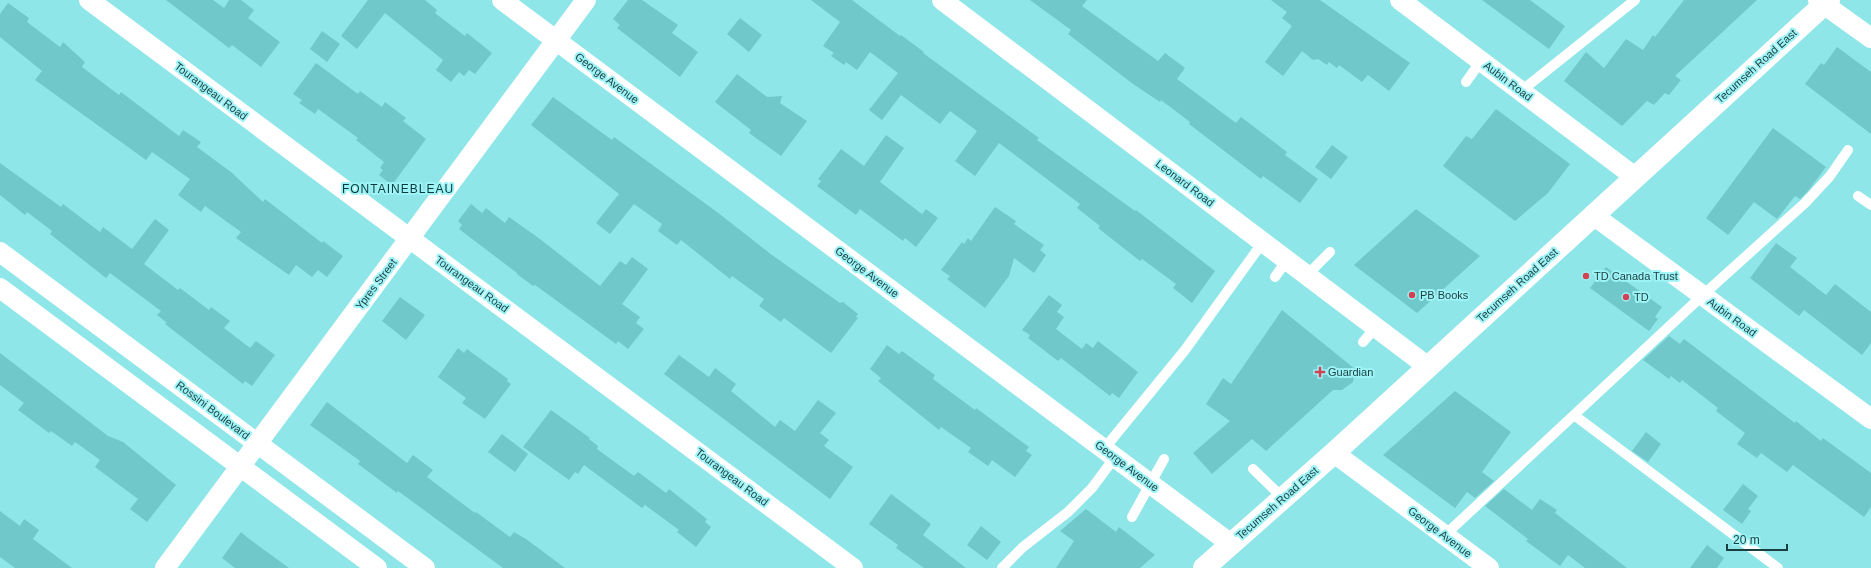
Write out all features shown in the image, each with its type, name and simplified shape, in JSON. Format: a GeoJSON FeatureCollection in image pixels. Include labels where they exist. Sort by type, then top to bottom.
{"type":"FeatureCollection","features":[{"type":"Feature","properties":{"kind":"main road","name":"Tecumseh Road East"},"geometry":{"type":"LineString","coordinates":[[1204,568],[1334,453],[1824,2]]}},
{"type":"Feature","properties":{"kind":"street","name":"Tourangeau Road"},"geometry":{"type":"LineString","coordinates":[[89,0],[853,568]]}},
{"type":"Feature","properties":{"kind":"street","name":"George Avenue"},"geometry":{"type":"LineString","coordinates":[[502,0],[1231,544]]}},
{"type":"Feature","properties":{"kind":"street","name":"Ypres Street"},"geometry":{"type":"LineString","coordinates":[[165,568],[586,0]]}},
{"type":"Feature","properties":{"kind":"street","name":"Leonard Road"},"geometry":{"type":"LineString","coordinates":[[942,0],[1307,275],[1369,334],[1427,366]]}},
{"type":"Feature","properties":{"kind":"street","name":"Aubin Road"},"geometry":{"type":"LineString","coordinates":[[1400,0],[1635,177]]}},
{"type":"Feature","properties":{"kind":"street"},"geometry":{"type":"LineString","coordinates":[[1824,2],[1871,38]]}},
{"type":"Feature","properties":{"kind":"street","name":"Aubin Road"},"geometry":{"type":"LineString","coordinates":[[1593,215],[1871,419]]}},
{"type":"Feature","properties":{"kind":"street","name":"Rossini Boulevard"},"geometry":{"type":"LineString","coordinates":[[0,252],[425,568]]}},
{"type":"Feature","properties":{"kind":"street"},"geometry":{"type":"LineString","coordinates":[[0,288],[378,568]]}},
{"type":"Feature","properties":{"kind":"street","name":"George Avenue"},"geometry":{"type":"LineString","coordinates":[[1334,453],[1489,568]]}},
{"type":"Feature","properties":{"kind":"lane"},"geometry":{"type":"LineString","coordinates":[[1521,91],[1635,0]]}},
{"type":"Feature","properties":{"kind":"lane"},"geometry":{"type":"LineString","coordinates":[[1466,82],[1481,61]]}},
{"type":"Feature","properties":{"kind":"lane"},"geometry":{"type":"LineString","coordinates":[[1445,535],[1703,295],[1805,203],[1830,176],[1848,150]]}},
{"type":"Feature","properties":{"kind":"lane"},"geometry":{"type":"LineString","coordinates":[[1858,196],[1871,205]]}},
{"type":"Feature","properties":{"kind":"lane"},"geometry":{"type":"LineString","coordinates":[[1002,568],[1023,547],[1068,512],[1092,488],[1109,453],[1263,242]]}},
{"type":"Feature","properties":{"kind":"lane"},"geometry":{"type":"LineString","coordinates":[[1307,275],[1330,252]]}},
{"type":"Feature","properties":{"kind":"lane"},"geometry":{"type":"LineString","coordinates":[[1275,276],[1287,260]]}},
{"type":"Feature","properties":{"kind":"lane"},"geometry":{"type":"LineString","coordinates":[[1574,416],[1778,568]]}},
{"type":"Feature","properties":{"kind":"lane"},"geometry":{"type":"LineString","coordinates":[[1132,517],[1164,459]]}},
{"type":"Feature","properties":{"kind":"lane"},"geometry":{"type":"LineString","coordinates":[[1252,469],[1283,498]]}},
{"type":"Feature","properties":{"kind":"building"},"geometry":{"type":"Polygon","coordinates":[[[166,0],[213,0],[224,8],[229,0],[241,0],[254,10],[248,18],[280,42],[261,67],[232,45],[229,48],[166,0]]]}},
{"type":"Feature","properties":{"kind":"building"},"geometry":{"type":"Polygon","coordinates":[[[368,0],[425,0],[437,10],[435,13],[465,36],[467,33],[492,53],[475,74],[469,70],[464,76],[459,72],[451,82],[436,70],[443,60],[385,13],[357,49],[341,36],[368,0]]]}},
{"type":"Feature","properties":{"kind":"building"},"geometry":{"type":"Polygon","coordinates":[[[628,0],[642,0],[678,25],[672,33],[698,52],[680,77],[617,28],[620,25],[613,19],[628,0]]]}},
{"type":"Feature","properties":{"kind":"building"},"geometry":{"type":"Polygon","coordinates":[[[811,0],[852,0],[1039,138],[1037,140],[1135,211],[1136,210],[1215,271],[1192,303],[1173,288],[1176,284],[1142,259],[1140,261],[1098,228],[1100,226],[1077,208],[1080,204],[999,143],[975,176],[955,161],[977,131],[950,111],[940,124],[901,95],[882,120],[869,110],[898,73],[870,52],[857,70],[846,62],[844,65],[831,56],[834,53],[823,46],[840,22],[811,0]]]}},
{"type":"Feature","properties":{"kind":"building"},"geometry":{"type":"Polygon","coordinates":[[[1030,0],[1087,0],[1082,6],[1158,61],[1165,53],[1185,68],[1177,79],[1236,123],[1241,117],[1287,152],[1285,155],[1318,179],[1300,203],[1263,176],[1261,179],[1189,124],[1190,122],[1161,100],[1160,102],[1133,84],[1068,34],[1071,30],[1030,0]]]}},
{"type":"Feature","properties":{"kind":"building"},"geometry":{"type":"Polygon","coordinates":[[[1271,0],[1320,0],[1410,63],[1389,91],[1368,75],[1362,82],[1339,65],[1337,68],[1329,62],[1327,65],[1318,59],[1313,60],[1302,51],[1283,76],[1265,62],[1292,26],[1282,18],[1287,12],[1271,0]]]}},
{"type":"Feature","properties":{"kind":"building"},"geometry":{"type":"Polygon","coordinates":[[[1482,0],[1530,0],[1565,26],[1549,49],[1482,0]]]}},
{"type":"Feature","properties":{"kind":"building"},"geometry":{"type":"Polygon","coordinates":[[[1684,0],[1757,0],[1675,76],[1681,80],[1669,95],[1665,93],[1654,105],[1647,101],[1622,126],[1564,81],[1586,52],[1604,68],[1626,39],[1643,50],[1653,35],[1655,37],[1684,0]]]}},
{"type":"Feature","properties":{"kind":"building"},"geometry":{"type":"Polygon","coordinates":[[[8,3],[29,18],[27,22],[60,47],[63,42],[85,62],[82,67],[119,95],[121,92],[179,136],[183,130],[201,142],[197,147],[231,172],[263,202],[265,199],[322,243],[323,241],[343,256],[327,277],[318,270],[312,277],[296,265],[289,275],[236,238],[241,232],[205,206],[201,212],[178,195],[190,179],[152,152],[146,160],[35,80],[42,71],[0,37],[0,14],[8,3]]]}},
{"type":"Feature","properties":{"kind":"building"},"geometry":{"type":"Polygon","coordinates":[[[740,18],[762,35],[749,52],[727,34],[740,18]]]}},
{"type":"Feature","properties":{"kind":"building"},"geometry":{"type":"Polygon","coordinates":[[[322,31],[340,44],[327,62],[310,49],[322,31]]]}},
{"type":"Feature","properties":{"kind":"building"},"geometry":{"type":"Polygon","coordinates":[[[1837,47],[1871,72],[1871,134],[1805,84],[1821,63],[1824,65],[1837,47]]]}},
{"type":"Feature","properties":{"kind":"building"},"geometry":{"type":"Polygon","coordinates":[[[316,63],[358,94],[360,91],[382,107],[385,102],[406,118],[403,121],[426,139],[392,185],[379,175],[383,170],[380,168],[384,162],[356,140],[358,138],[318,109],[315,114],[299,103],[302,100],[293,94],[316,63]]]}},
{"type":"Feature","properties":{"kind":"building"},"geometry":{"type":"Polygon","coordinates":[[[737,74],[767,97],[782,96],[780,103],[807,121],[781,156],[749,133],[751,130],[715,102],[737,74]]]}},
{"type":"Feature","properties":{"kind":"building"},"geometry":{"type":"Polygon","coordinates":[[[553,97],[612,140],[614,137],[717,212],[772,255],[840,303],[843,302],[858,314],[856,317],[858,318],[831,353],[784,318],[781,322],[759,306],[764,299],[732,276],[730,279],[681,240],[677,245],[658,231],[662,224],[634,204],[610,234],[596,223],[619,194],[531,125],[553,97]]]}},
{"type":"Feature","properties":{"kind":"building"},"geometry":{"type":"Polygon","coordinates":[[[1496,109],[1570,164],[1548,193],[1515,221],[1443,166],[1466,136],[1472,139],[1496,109]]]}},
{"type":"Feature","properties":{"kind":"building"},"geometry":{"type":"Polygon","coordinates":[[[1773,128],[1826,167],[1808,191],[1800,199],[1795,196],[1777,219],[1754,202],[1728,235],[1706,218],[1773,128]]]}},
{"type":"Feature","properties":{"kind":"building"},"geometry":{"type":"Polygon","coordinates":[[[886,135],[904,148],[880,182],[922,214],[926,209],[938,218],[916,247],[905,238],[903,241],[860,209],[856,215],[817,186],[821,181],[818,179],[841,149],[864,166],[886,135]]]}},
{"type":"Feature","properties":{"kind":"building"},"geometry":{"type":"Polygon","coordinates":[[[1332,145],[1348,157],[1331,179],[1315,167],[1332,145]]]}},
{"type":"Feature","properties":{"kind":"building"},"geometry":{"type":"Polygon","coordinates":[[[0,163],[61,207],[63,204],[100,232],[103,227],[132,249],[155,219],[169,230],[144,264],[178,290],[180,288],[209,310],[211,307],[230,321],[224,328],[250,348],[256,341],[275,355],[252,386],[245,381],[243,384],[165,324],[167,323],[157,315],[161,311],[110,273],[106,278],[50,234],[52,231],[27,212],[25,215],[0,195],[0,163]]]}},
{"type":"Feature","properties":{"kind":"building"},"geometry":{"type":"Polygon","coordinates":[[[471,204],[482,213],[486,208],[505,223],[509,217],[600,286],[620,261],[626,265],[632,257],[648,269],[622,304],[640,317],[636,323],[644,329],[628,349],[618,341],[616,344],[535,285],[533,286],[459,229],[462,225],[458,221],[471,204]]]}},
{"type":"Feature","properties":{"kind":"building"},"geometry":{"type":"Polygon","coordinates":[[[995,207],[1016,221],[1014,224],[1044,245],[1040,250],[1046,255],[1034,273],[1014,258],[1009,276],[985,308],[947,279],[950,276],[941,270],[962,242],[964,244],[968,238],[971,241],[995,207]]]}},
{"type":"Feature","properties":{"kind":"building"},"geometry":{"type":"Polygon","coordinates":[[[1416,209],[1480,256],[1417,313],[1354,265],[1416,209]]]}},
{"type":"Feature","properties":{"kind":"building"},"geometry":{"type":"Polygon","coordinates":[[[1776,243],[1797,258],[1790,267],[1826,295],[1835,284],[1871,312],[1871,343],[1862,355],[1804,310],[1799,316],[1750,278],[1776,243]]]}},
{"type":"Feature","properties":{"kind":"building","name":"TD"},"geometry":{"type":"Polygon","coordinates":[[[1606,267],[1662,307],[1655,317],[1658,319],[1649,331],[1590,288],[1606,267]]]}},
{"type":"Feature","properties":{"kind":"building"},"geometry":{"type":"Polygon","coordinates":[[[1049,295],[1062,305],[1057,312],[1064,317],[1056,329],[1082,349],[1086,343],[1093,348],[1098,341],[1138,372],[1119,398],[1112,393],[1110,396],[1061,358],[1058,361],[1028,338],[1030,335],[1022,330],[1049,295]]]}},
{"type":"Feature","properties":{"kind":"building"},"geometry":{"type":"Polygon","coordinates":[[[400,297],[425,315],[406,340],[382,321],[400,297]]]}},
{"type":"Feature","properties":{"kind":"building"},"geometry":{"type":"Polygon","coordinates":[[[1282,310],[1355,369],[1353,382],[1342,390],[1333,390],[1266,451],[1252,439],[1212,474],[1193,453],[1230,421],[1206,404],[1223,378],[1231,384],[1282,310]]]}},
{"type":"Feature","properties":{"kind":"building"},"geometry":{"type":"Polygon","coordinates":[[[1669,336],[1680,344],[1684,339],[1795,423],[1796,421],[1821,441],[1823,438],[1871,473],[1871,507],[1864,517],[1793,465],[1787,472],[1761,453],[1757,458],[1737,444],[1745,433],[1716,411],[1718,408],[1682,380],[1680,383],[1671,376],[1669,379],[1643,360],[1669,336]]]}},
{"type":"Feature","properties":{"kind":"building"},"geometry":{"type":"Polygon","coordinates":[[[887,345],[899,354],[902,351],[935,375],[933,379],[1029,447],[1026,451],[1032,455],[1015,477],[992,460],[988,466],[968,452],[971,448],[941,427],[939,430],[878,381],[881,378],[870,369],[887,345]]]}},
{"type":"Feature","properties":{"kind":"building"},"geometry":{"type":"Polygon","coordinates":[[[458,348],[464,353],[467,349],[508,379],[507,381],[511,384],[485,419],[462,403],[466,398],[438,377],[458,348]]]}},
{"type":"Feature","properties":{"kind":"building"},"geometry":{"type":"Polygon","coordinates":[[[0,353],[108,436],[123,442],[176,485],[147,522],[130,509],[138,499],[95,467],[100,460],[75,442],[72,446],[51,431],[49,433],[18,410],[24,403],[0,385],[0,353]]]}},
{"type":"Feature","properties":{"kind":"building"},"geometry":{"type":"Polygon","coordinates":[[[679,355],[709,377],[715,368],[736,384],[731,391],[775,427],[780,420],[795,431],[818,400],[836,413],[820,433],[829,440],[824,446],[853,467],[830,499],[664,374],[679,355]]]}},
{"type":"Feature","properties":{"kind":"building"},"geometry":{"type":"Polygon","coordinates":[[[1455,391],[1511,432],[1482,472],[1494,481],[1475,498],[1467,492],[1455,508],[1383,455],[1455,391]]]}},
{"type":"Feature","properties":{"kind":"building"},"geometry":{"type":"Polygon","coordinates":[[[327,402],[407,463],[413,455],[433,470],[427,477],[475,513],[476,512],[510,537],[514,532],[526,539],[565,568],[503,568],[398,491],[397,493],[358,464],[360,461],[310,425],[327,402]]]}},
{"type":"Feature","properties":{"kind":"building"},"geometry":{"type":"Polygon","coordinates":[[[551,410],[590,438],[589,439],[598,446],[597,449],[634,476],[638,472],[666,493],[669,489],[707,519],[705,522],[711,527],[696,547],[677,532],[679,530],[645,505],[642,508],[584,465],[578,474],[575,472],[569,480],[523,447],[551,410]]]}},
{"type":"Feature","properties":{"kind":"building"},"geometry":{"type":"Polygon","coordinates":[[[1646,432],[1661,444],[1648,462],[1632,451],[1646,432]]]}},
{"type":"Feature","properties":{"kind":"building"},"geometry":{"type":"Polygon","coordinates":[[[502,434],[528,454],[515,472],[488,452],[502,434]]]}},
{"type":"Feature","properties":{"kind":"building"},"geometry":{"type":"Polygon","coordinates":[[[1743,484],[1758,496],[1748,509],[1751,511],[1742,524],[1723,510],[1743,484]]]}},
{"type":"Feature","properties":{"kind":"building"},"geometry":{"type":"Polygon","coordinates":[[[1504,489],[1532,510],[1540,499],[1557,510],[1555,513],[1627,568],[1585,568],[1568,555],[1560,566],[1526,541],[1528,539],[1485,506],[1504,489]]]}},
{"type":"Feature","properties":{"kind":"building"},"geometry":{"type":"Polygon","coordinates":[[[891,494],[931,524],[923,535],[966,568],[924,568],[896,548],[898,545],[869,524],[891,494]]]}},
{"type":"Feature","properties":{"kind":"building"},"geometry":{"type":"Polygon","coordinates":[[[1086,509],[1116,532],[1119,527],[1155,555],[1140,568],[1056,568],[1074,541],[1060,531],[1086,509]]]}},
{"type":"Feature","properties":{"kind":"building"},"geometry":{"type":"Polygon","coordinates":[[[0,511],[20,526],[24,519],[39,530],[33,539],[72,568],[15,568],[0,557],[0,511]]]}},
{"type":"Feature","properties":{"kind":"building"},"geometry":{"type":"Polygon","coordinates":[[[981,526],[1001,542],[987,560],[967,545],[981,526]]]}},
{"type":"Feature","properties":{"kind":"building"},"geometry":{"type":"Polygon","coordinates":[[[241,532],[289,568],[235,568],[222,558],[241,532]]]}},
{"type":"Feature","properties":{"kind":"building"},"geometry":{"type":"Polygon","coordinates":[[[1707,545],[1724,558],[1717,568],[1690,568],[1707,545]]]}},
{"type":"Feature","properties":{"kind":"place","name":"TD Canada Trust"},"geometry":{"type":"Point","coordinates":[1586,276]}},
{"type":"Feature","properties":{"kind":"place","name":"PB Books"},"geometry":{"type":"Point","coordinates":[1412,295]}},
{"type":"Feature","properties":{"kind":"place","name":"TD"},"geometry":{"type":"Point","coordinates":[1626,297]}},
{"type":"Feature","properties":{"kind":"place","name":"Guardian"},"geometry":{"type":"Point","coordinates":[1320,372]}},
{"type":"Feature","properties":{"kind":"district","name":"FONTAINEBLEAU"},"geometry":{"type":"Point","coordinates":[398,189]}}]}
